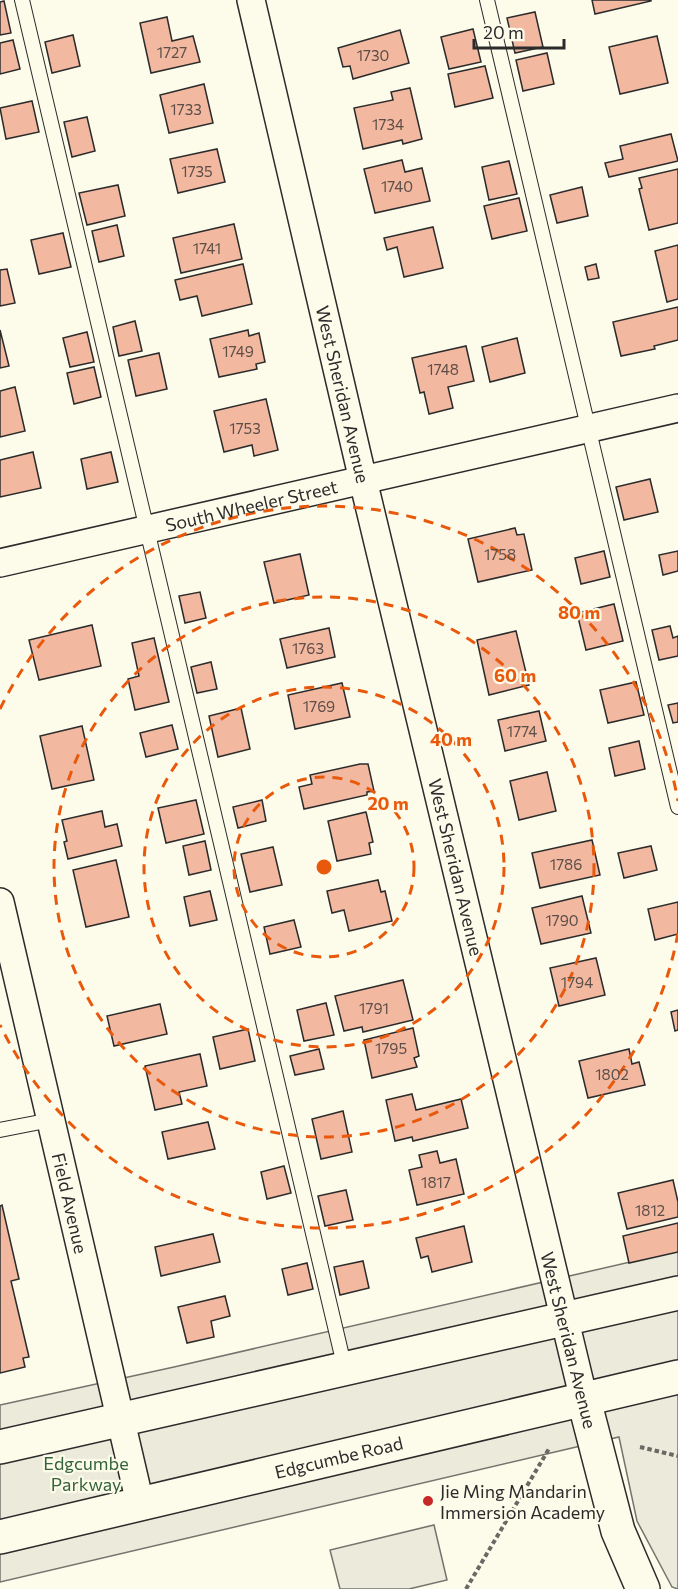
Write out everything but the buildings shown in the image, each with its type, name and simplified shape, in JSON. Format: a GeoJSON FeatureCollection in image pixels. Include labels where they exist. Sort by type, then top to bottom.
{"type":"FeatureCollection","features":[{"type":"Feature","properties":{"kind":"main road"},"geometry":{"type":"LineString","coordinates":[[0,1447],[345,1370],[564,1317],[678,1293]]}},
{"type":"Feature","properties":{"kind":"main road","name":"Edgcumbe Road"},"geometry":{"type":"LineString","coordinates":[[0,1537],[678,1377]]}},
{"type":"Feature","properties":{"kind":"main road","name":"West Sheridan Avenue"},"geometry":{"type":"LineString","coordinates":[[584,1400],[618,1531],[643,1589]]}},
{"type":"Feature","properties":{"kind":"street","name":"West Sheridan Avenue"},"geometry":{"type":"LineString","coordinates":[[250,0],[584,1400]]}},
{"type":"Feature","properties":{"kind":"street","name":"South Wheeler Street"},"geometry":{"type":"LineString","coordinates":[[0,563],[678,408]]}},
{"type":"Feature","properties":{"kind":"street","name":"Field Avenue"},"geometry":{"type":"LineString","coordinates":[[0,902],[140,1503]]}},
{"type":"Feature","properties":{"kind":"lane"},"geometry":{"type":"LineString","coordinates":[[22,0],[345,1370]]}},
{"type":"Feature","properties":{"kind":"lane"},"geometry":{"type":"LineString","coordinates":[[487,0],[678,807]]}},
{"type":"Feature","properties":{"kind":"lane"},"geometry":{"type":"LineString","coordinates":[[0,1130],[51,1120]]}},
{"type":"Feature","properties":{"kind":"path"},"geometry":{"type":"LineString","coordinates":[[466,1589],[550,1447]]}},
{"type":"Feature","properties":{"kind":"path"},"geometry":{"type":"LineString","coordinates":[[640,1447],[678,1456]]}},
{"type":"Feature","properties":{"kind":"green space","name":"Edgcumbe Parkway"},"geometry":{"type":"Polygon","coordinates":[[[678,1251],[678,1589],[672,1587],[637,1521],[619,1437],[0,1582],[0,1405],[678,1251]]]}},
{"type":"Feature","properties":{"kind":"green space"},"geometry":{"type":"Polygon","coordinates":[[[434,1525],[447,1580],[409,1589],[340,1589],[330,1550],[434,1525]]]}},
{"type":"Feature","properties":{"kind":"place","name":"Jie Ming Mandarin Immersion Academy"},"geometry":{"type":"Point","coordinates":[428,1501]}}]}
